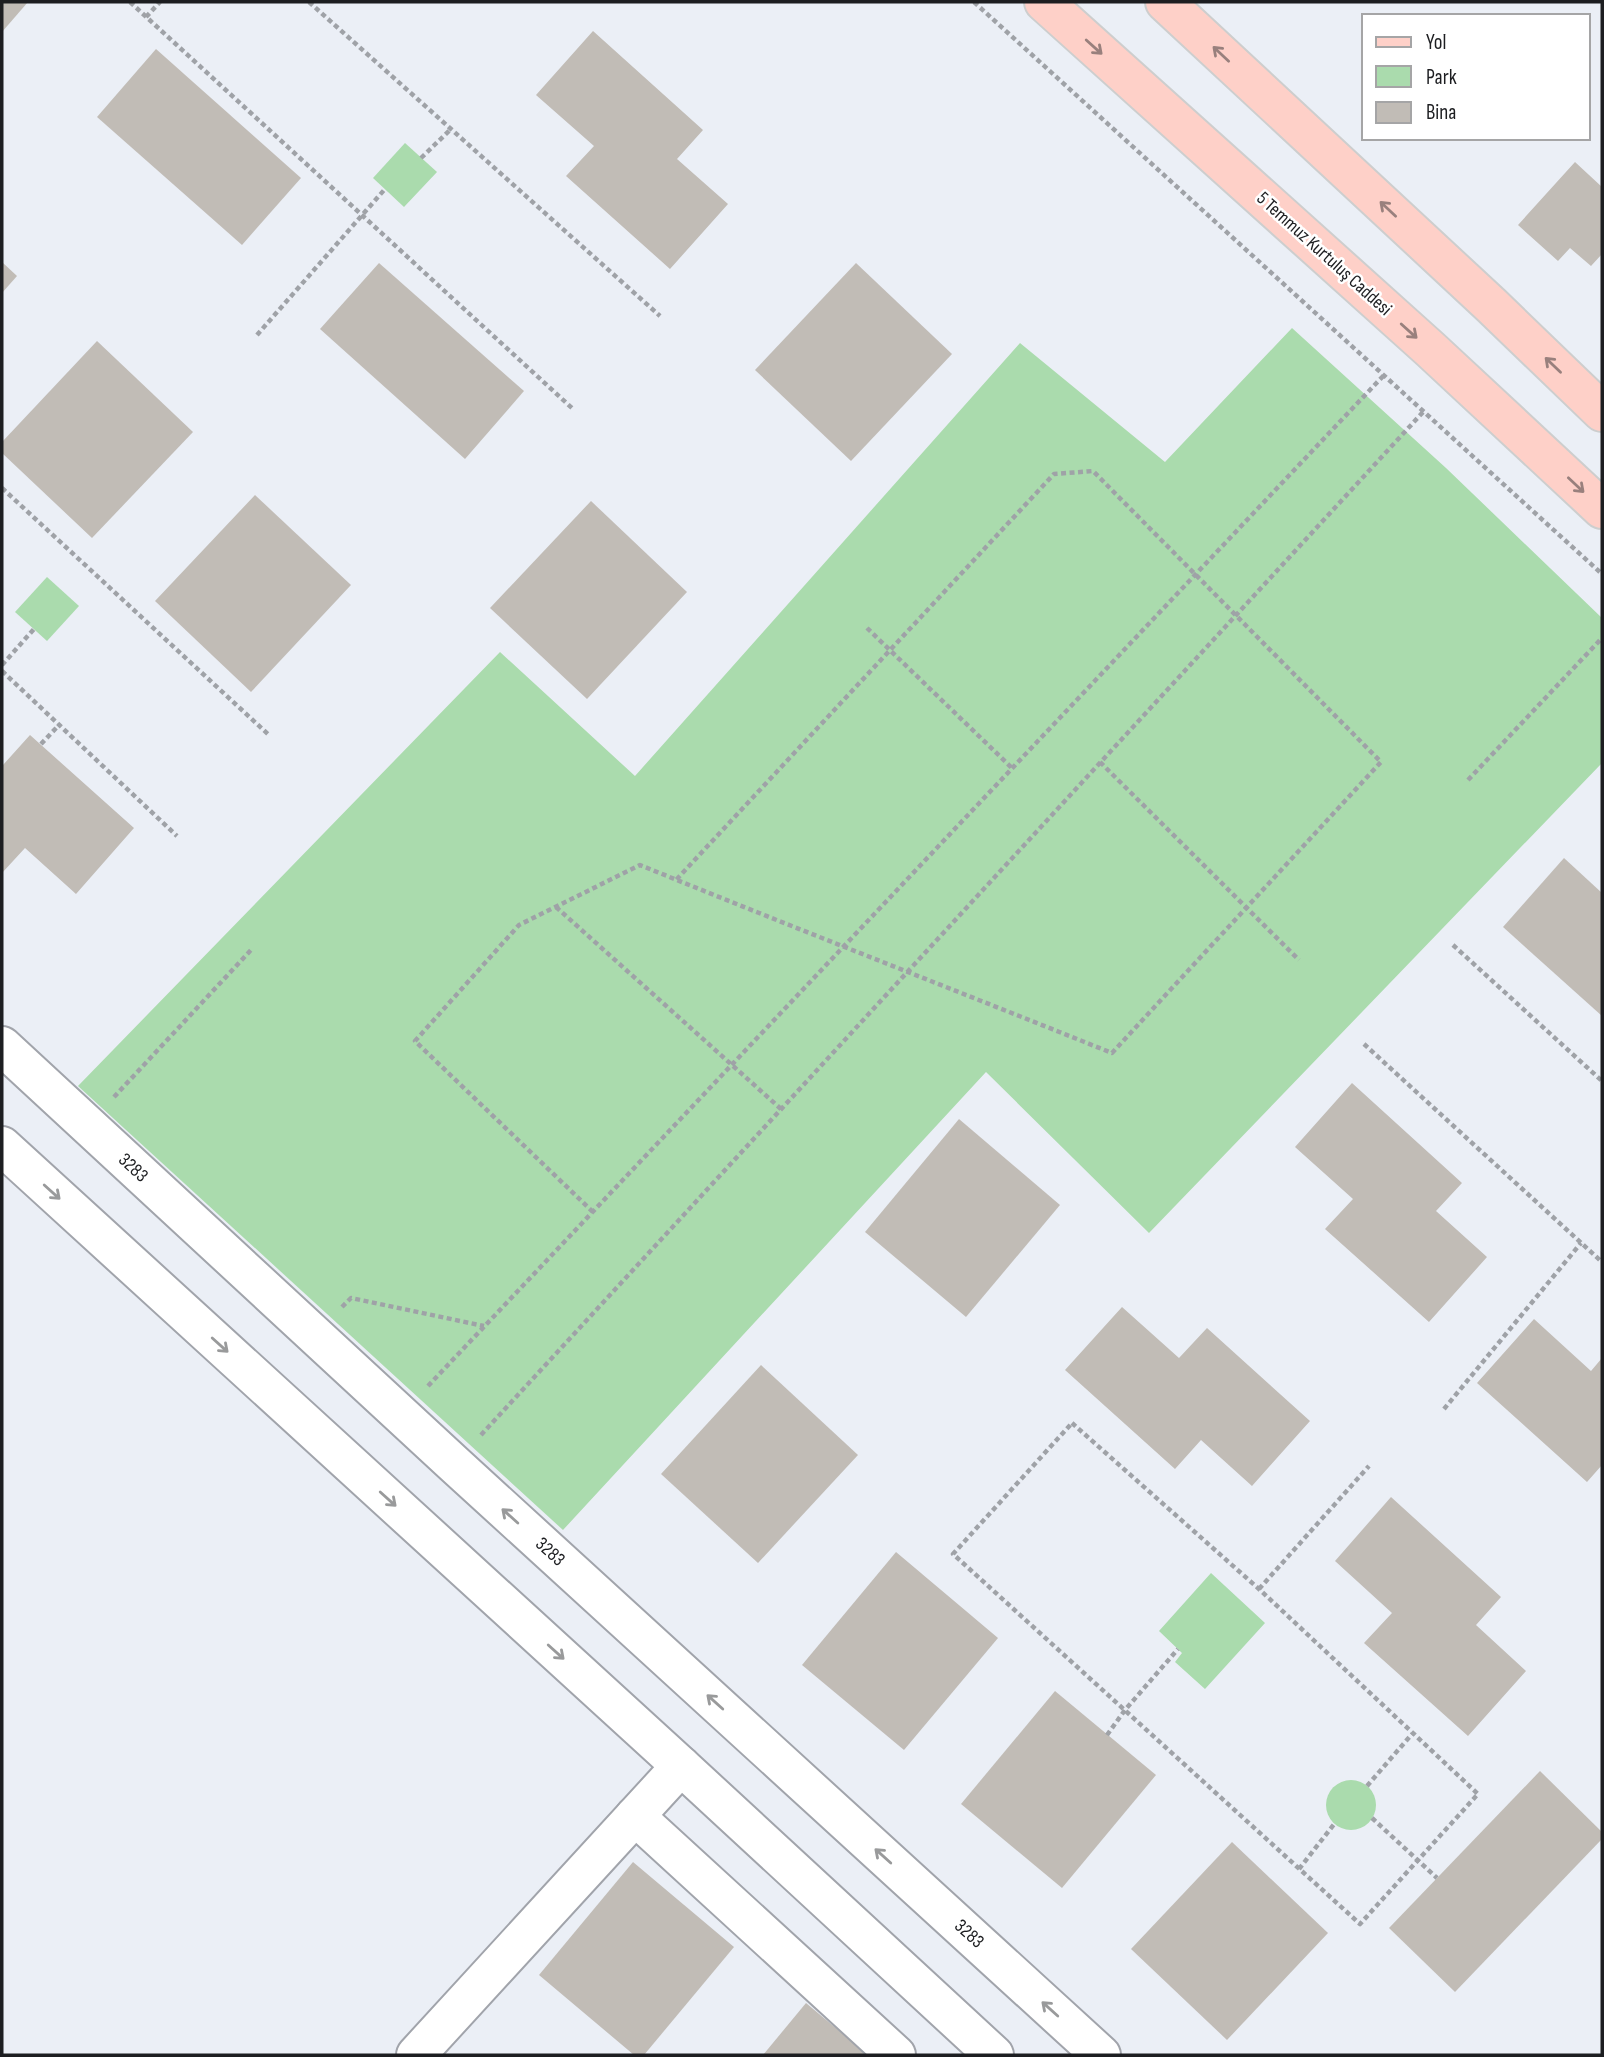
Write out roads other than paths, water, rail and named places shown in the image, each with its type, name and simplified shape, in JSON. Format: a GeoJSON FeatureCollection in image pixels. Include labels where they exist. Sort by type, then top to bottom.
{"type":"FeatureCollection","features":[{"type":"Feature","properties":{"kind":"main road","name":"5 Temmuz Kurtuluş Caddesi"},"geometry":{"type":"LineString","coordinates":[[1044,2],[1430,349],[1602,509]]}},
{"type":"Feature","properties":{"kind":"main road"},"geometry":{"type":"LineString","coordinates":[[1165,2],[1602,412]]}},
{"type":"Feature","properties":{"kind":"street","name":"3283"},"geometry":{"type":"LineString","coordinates":[[2,1046],[454,1464],[1101,2055]]}},
{"type":"Feature","properties":{"kind":"street"},"geometry":{"type":"LineString","coordinates":[[2,1146],[994,2055]]}},
{"type":"Feature","properties":{"kind":"street"},"geometry":{"type":"LineString","coordinates":[[416,2055],[681,1766]]}},
{"type":"Feature","properties":{"kind":"street"},"geometry":{"type":"LineString","coordinates":[[635,1816],[896,2055]]}}]}
